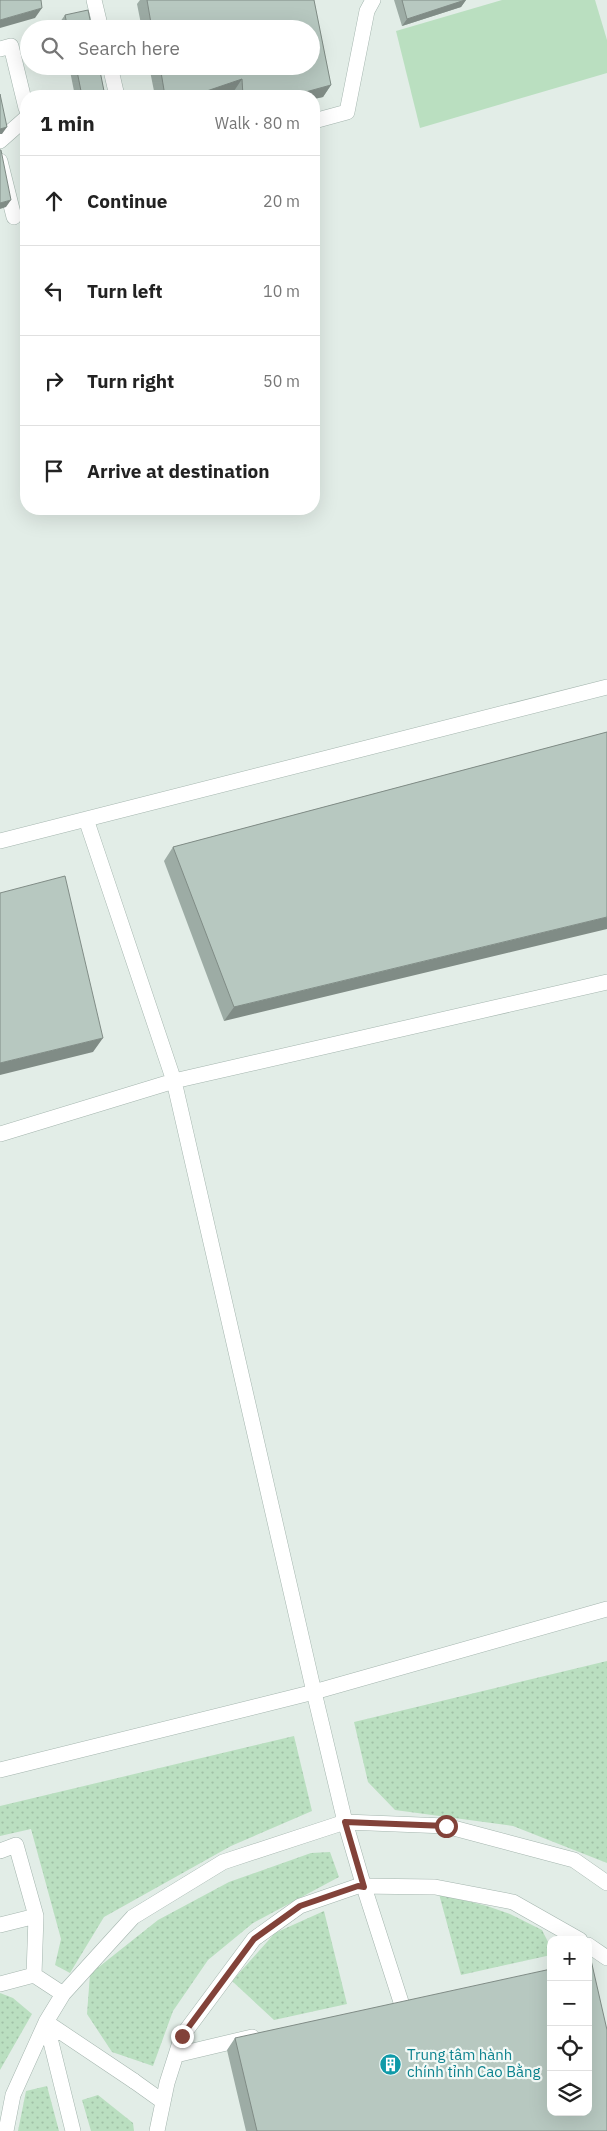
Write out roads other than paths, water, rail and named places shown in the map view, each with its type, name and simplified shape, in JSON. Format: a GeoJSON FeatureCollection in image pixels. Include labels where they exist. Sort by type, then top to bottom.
{"type":"FeatureCollection","features":[{"type":"Feature","properties":{"kind":"street"},"geometry":{"type":"LineString","coordinates":[[94,0],[99,20]]}},
{"type":"Feature","properties":{"kind":"street"},"geometry":{"type":"LineString","coordinates":[[320,119],[347,112],[368,4]]}},
{"type":"Feature","properties":{"kind":"street"},"geometry":{"type":"LineString","coordinates":[[0,48],[11,46],[22,90]]}},
{"type":"Feature","properties":{"kind":"street"},"geometry":{"type":"LineString","coordinates":[[112,75],[116,90]]}},
{"type":"Feature","properties":{"kind":"street"},"geometry":{"type":"LineString","coordinates":[[0,141],[20,123]]}},
{"type":"Feature","properties":{"kind":"street"},"geometry":{"type":"LineString","coordinates":[[0,162],[14,217]]}},
{"type":"Feature","properties":{"kind":"street"},"geometry":{"type":"LineString","coordinates":[[0,841],[607,687]]}},
{"type":"Feature","properties":{"kind":"street"},"geometry":{"type":"LineString","coordinates":[[86,819],[174,1081],[345,1822],[401,2002]]}},
{"type":"Feature","properties":{"kind":"street"},"geometry":{"type":"LineString","coordinates":[[0,1134],[174,1081],[607,982]]}},
{"type":"Feature","properties":{"kind":"street"},"geometry":{"type":"LineString","coordinates":[[0,1770],[314,1692],[607,1609]]}},
{"type":"Feature","properties":{"kind":"street"},"geometry":{"type":"LineString","coordinates":[[6,2131],[13,2095],[46,2022],[63,1994],[133,1917],[223,1862],[345,1822],[446,1826],[574,1860],[607,1883]]}},
{"type":"Feature","properties":{"kind":"street"},"geometry":{"type":"LineString","coordinates":[[0,1851],[16,1846],[36,1916],[34,1975]]}},
{"type":"Feature","properties":{"kind":"street"},"geometry":{"type":"LineString","coordinates":[[157,2131],[162,2101],[182,2036],[254,1939],[300,1906],[358,1886],[435,1887],[514,1902],[573,1936]]}},
{"type":"Feature","properties":{"kind":"street"},"geometry":{"type":"LineString","coordinates":[[0,1924],[36,1916]]}},
{"type":"Feature","properties":{"kind":"street"},"geometry":{"type":"LineString","coordinates":[[592,1948],[607,1959]]}},
{"type":"Feature","properties":{"kind":"street"},"geometry":{"type":"LineString","coordinates":[[592,1962],[607,1959]]}},
{"type":"Feature","properties":{"kind":"street"},"geometry":{"type":"LineString","coordinates":[[0,1984],[34,1975],[63,1994]]}},
{"type":"Feature","properties":{"kind":"street"},"geometry":{"type":"LineString","coordinates":[[382,2007],[420,1998]]}},
{"type":"Feature","properties":{"kind":"street"},"geometry":{"type":"LineString","coordinates":[[46,2022],[162,2101]]}},
{"type":"Feature","properties":{"kind":"street"},"geometry":{"type":"LineString","coordinates":[[46,2022],[73,2131]]}},
{"type":"Feature","properties":{"kind":"street"},"geometry":{"type":"LineString","coordinates":[[176,2055],[270,2033]]}},
{"type":"Feature","properties":{"kind":"place","name":"Trung tâm hành chính tỉnh Cao Bằng"},"geometry":{"type":"Point","coordinates":[391,2064]}}]}
